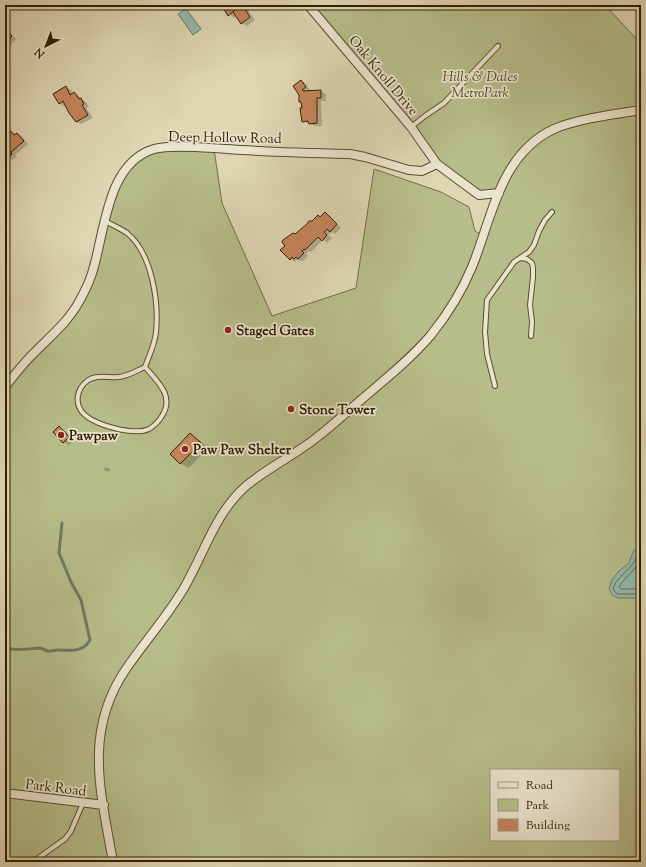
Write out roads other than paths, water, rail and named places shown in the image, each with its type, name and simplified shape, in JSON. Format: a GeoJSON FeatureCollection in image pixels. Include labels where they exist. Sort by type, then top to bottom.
{"type":"FeatureCollection","features":[{"type":"Feature","properties":{"kind":"street","name":"Oak Knoll Drive"},"geometry":{"type":"LineString","coordinates":[[308,5],[411,127],[438,164],[480,195],[498,193]]}},
{"type":"Feature","properties":{"kind":"street"},"geometry":{"type":"LineString","coordinates":[[113,862],[104,805],[98,751],[102,722],[107,706],[116,685],[126,669],[171,610],[186,586],[214,529],[230,504],[243,488],[311,442],[392,374],[432,334],[453,303],[472,269],[498,193],[514,163],[527,148],[551,130],[564,125],[641,110]]}},
{"type":"Feature","properties":{"kind":"street","name":"Deep Hollow Road"},"geometry":{"type":"LineString","coordinates":[[5,387],[30,356],[59,328],[79,302],[93,270],[104,221],[112,195],[117,184],[131,163],[142,155],[154,149],[167,147],[205,148],[350,154],[409,170],[422,171],[438,164]]}},
{"type":"Feature","properties":{"kind":"street","name":"Park Road"},"geometry":{"type":"LineString","coordinates":[[5,794],[104,805]]}},
{"type":"Feature","properties":{"kind":"lane"},"geometry":{"type":"LineString","coordinates":[[411,127],[444,103],[498,46]]}},
{"type":"Feature","properties":{"kind":"lane"},"geometry":{"type":"LineString","coordinates":[[495,386],[487,354],[484,332],[487,300],[514,262],[529,252],[534,245],[545,220],[552,212]]}},
{"type":"Feature","properties":{"kind":"lane"},"geometry":{"type":"LineString","coordinates":[[104,221],[126,232],[139,245],[148,263],[154,288],[157,320],[156,334],[145,367],[119,377],[96,377],[88,380],[80,387],[77,394],[78,404],[83,413],[95,421],[118,429],[138,432],[149,429],[156,424],[167,405],[167,398],[164,389],[145,367]]}},
{"type":"Feature","properties":{"kind":"lane"},"geometry":{"type":"LineString","coordinates":[[520,258],[527,259],[532,263],[533,268],[530,305],[532,322],[531,336]]}},
{"type":"Feature","properties":{"kind":"lane"},"geometry":{"type":"LineString","coordinates":[[34,861],[65,839],[76,822],[83,803]]}},
{"type":"Feature","properties":{"kind":"water"},"geometry":{"type":"Polygon","coordinates":[[[186,9],[201,29],[193,35],[178,14],[186,9]]]}},
{"type":"Feature","properties":{"kind":"water"},"geometry":{"type":"Polygon","coordinates":[[[641,544],[641,598],[618,598],[612,595],[609,589],[612,580],[618,572],[629,563],[633,552],[641,544]]]}},
{"type":"Feature","properties":{"kind":"waterway"},"geometry":{"type":"LineString","coordinates":[[5,648],[18,650],[40,648],[48,651],[75,650],[84,647],[90,640],[81,600],[71,582],[59,553],[62,523]]}},
{"type":"Feature","properties":{"kind":"place","name":"Staged Gates"},"geometry":{"type":"Point","coordinates":[228,330]}},
{"type":"Feature","properties":{"kind":"place","name":"Stone Tower"},"geometry":{"type":"Point","coordinates":[291,409]}},
{"type":"Feature","properties":{"kind":"place","name":"Pawpaw"},"geometry":{"type":"Point","coordinates":[61,435]}},
{"type":"Feature","properties":{"kind":"place","name":"Paw Paw Shelter"},"geometry":{"type":"Point","coordinates":[185,449]}},
{"type":"Feature","properties":{"kind":"park label","name":"Hills & Dales MetroPark"},"geometry":{"type":"Point","coordinates":[480,84]}}]}
